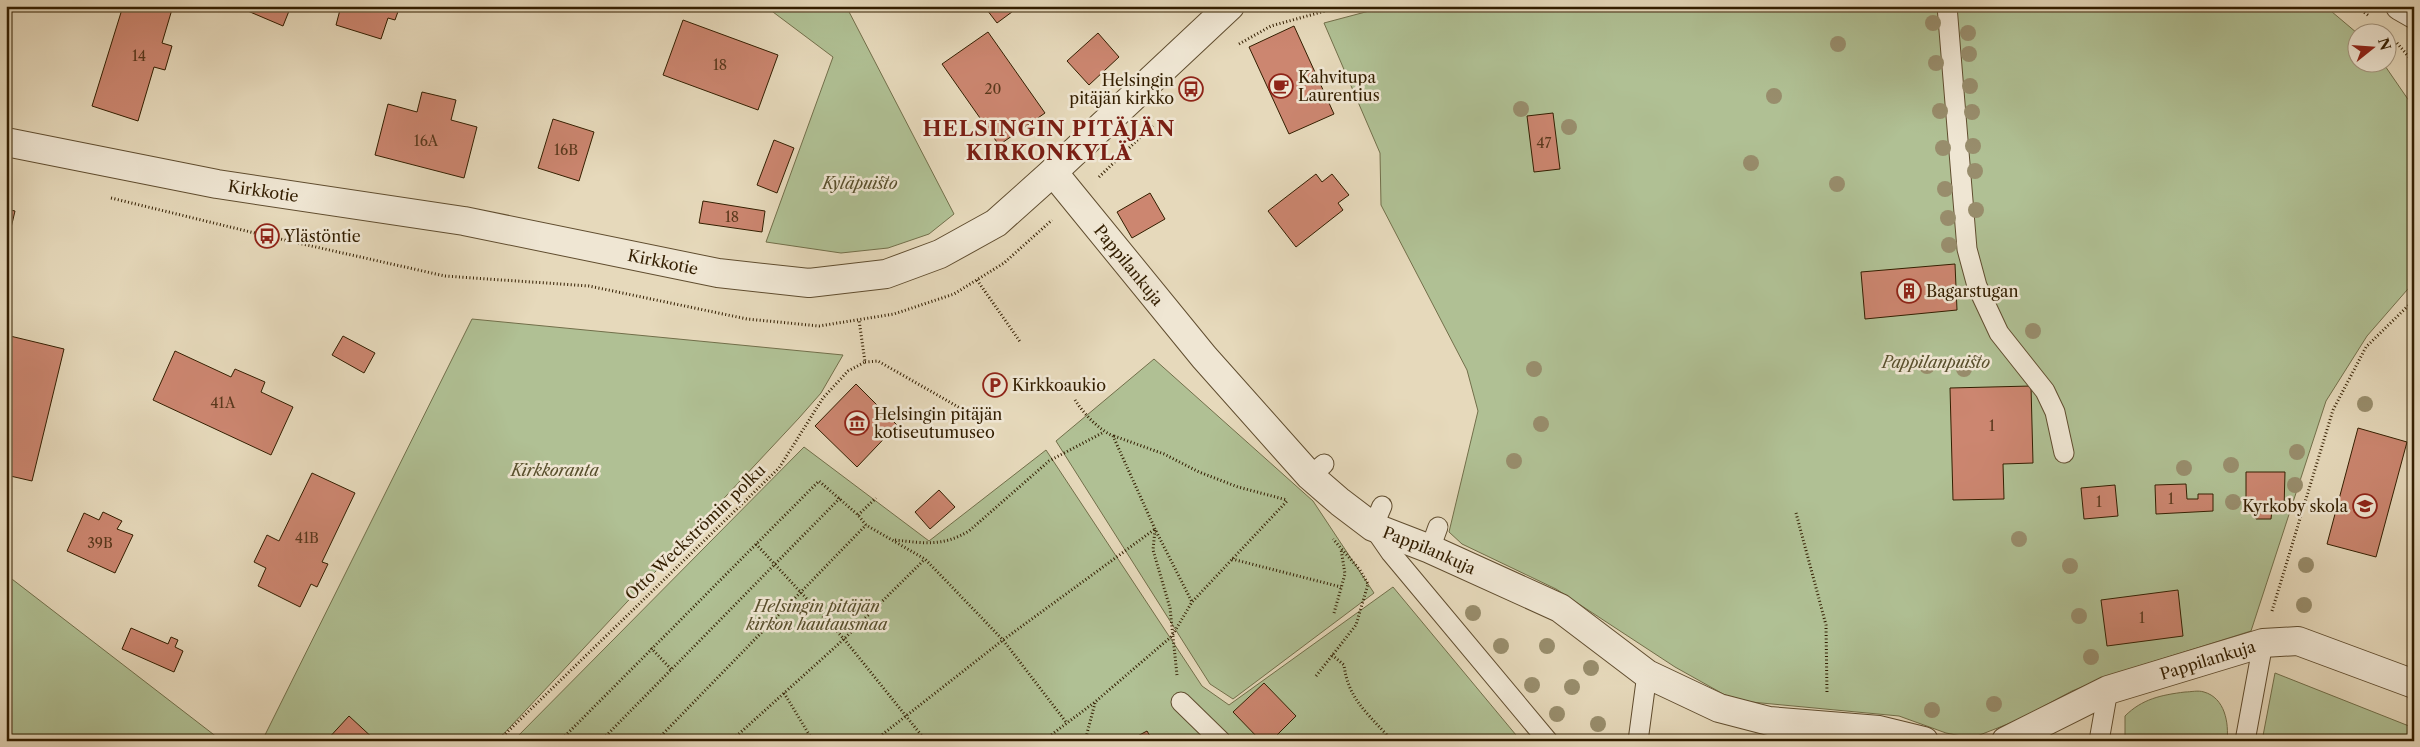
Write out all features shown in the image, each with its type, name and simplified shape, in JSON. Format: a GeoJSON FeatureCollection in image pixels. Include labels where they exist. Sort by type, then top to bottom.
{"type":"FeatureCollection","features":[{"type":"Feature","properties":{"kind":"street","name":"Kirkkotie"},"geometry":{"type":"LineString","coordinates":[[6,142],[217,184],[464,221],[718,273],[810,283],[886,274],[940,254],[996,223],[1230,6]]}},
{"type":"Feature","properties":{"kind":"street"},"geometry":{"type":"LineString","coordinates":[[2400,6],[2414,14]]}},
{"type":"Feature","properties":{"kind":"street","name":"Pappilankuja"},"geometry":{"type":"LineString","coordinates":[[1053,172],[1211,353],[1317,470],[1340,502],[1434,538],[1560,608],[1647,674],[1718,708],[1769,721],[1880,730],[1924,741]]}},
{"type":"Feature","properties":{"kind":"street","name":"Pappilankuja"},"geometry":{"type":"LineString","coordinates":[[2006,741],[2108,690],[2263,643],[2298,641],[2414,684]]}},
{"type":"Feature","properties":{"kind":"lane"},"geometry":{"type":"LineString","coordinates":[[1947,6],[1967,249],[1978,286],[1999,333],[2044,391],[2055,412],[2064,454]]}},
{"type":"Feature","properties":{"kind":"lane"},"geometry":{"type":"LineString","coordinates":[[1378,516],[1391,553],[1548,741]]}},
{"type":"Feature","properties":{"kind":"lane"},"geometry":{"type":"LineString","coordinates":[[2245,741],[2263,643]]}},
{"type":"Feature","properties":{"kind":"lane"},"geometry":{"type":"LineString","coordinates":[[1638,741],[1647,674]]}},
{"type":"Feature","properties":{"kind":"lane"},"geometry":{"type":"LineString","coordinates":[[2099,741],[2108,690]]}},
{"type":"Feature","properties":{"kind":"lane"},"geometry":{"type":"LineString","coordinates":[[1181,702],[1221,741]]}},
{"type":"Feature","properties":{"kind":"path"},"geometry":{"type":"LineString","coordinates":[[1236,46],[1271,26],[1343,6]]}},
{"type":"Feature","properties":{"kind":"path"},"geometry":{"type":"LineString","coordinates":[[2398,44],[2414,63]]}},
{"type":"Feature","properties":{"kind":"path"},"geometry":{"type":"LineString","coordinates":[[977,280],[1021,342]]}},
{"type":"Feature","properties":{"kind":"path"},"geometry":{"type":"LineString","coordinates":[[2263,643],[2333,410],[2366,346],[2414,300]]}},
{"type":"Feature","properties":{"kind":"path"},"geometry":{"type":"LineString","coordinates":[[859,320],[865,362],[878,361],[960,408]]}},
{"type":"Feature","properties":{"kind":"path","name":"Otto Weckströmin polku"},"geometry":{"type":"LineString","coordinates":[[498,741],[779,468],[823,398],[848,371],[865,362]]}},
{"type":"Feature","properties":{"kind":"path"},"geometry":{"type":"LineString","coordinates":[[1075,400],[1081,410],[1104,432],[1164,454],[1199,472],[1222,481],[1287,501]]}},
{"type":"Feature","properties":{"kind":"path"},"geometry":{"type":"LineString","coordinates":[[892,540],[932,543],[954,540],[968,531],[1049,461],[1104,432]]}},
{"type":"Feature","properties":{"kind":"path"},"geometry":{"type":"LineString","coordinates":[[1113,436],[1155,529],[1192,602]]}},
{"type":"Feature","properties":{"kind":"path"},"geometry":{"type":"LineString","coordinates":[[1043,741],[1066,722],[1096,702],[1172,636],[1192,602],[1287,501],[1299,485],[1317,470]]}},
{"type":"Feature","properties":{"kind":"path"},"geometry":{"type":"LineString","coordinates":[[560,741],[819,481],[840,498],[866,525],[925,559],[1003,640],[1066,722]]}},
{"type":"Feature","properties":{"kind":"path"},"geometry":{"type":"LineString","coordinates":[[600,741],[840,498]]}},
{"type":"Feature","properties":{"kind":"path"},"geometry":{"type":"LineString","coordinates":[[858,515],[876,498]]}},
{"type":"Feature","properties":{"kind":"path"},"geometry":{"type":"LineString","coordinates":[[1796,513],[1826,625],[1827,726]]}},
{"type":"Feature","properties":{"kind":"path"},"geometry":{"type":"LineString","coordinates":[[656,741],[802,593],[866,525]]}},
{"type":"Feature","properties":{"kind":"path"},"geometry":{"type":"LineString","coordinates":[[1155,529],[1153,550],[1170,608],[1181,702]]}},
{"type":"Feature","properties":{"kind":"path"},"geometry":{"type":"LineString","coordinates":[[874,741],[1003,640],[1155,529]]}},
{"type":"Feature","properties":{"kind":"path"},"geometry":{"type":"LineString","coordinates":[[1316,676],[1356,625],[1368,584],[1364,575],[1329,535]]}},
{"type":"Feature","properties":{"kind":"path"},"geometry":{"type":"LineString","coordinates":[[756,544],[844,639],[926,741]]}},
{"type":"Feature","properties":{"kind":"path"},"geometry":{"type":"LineString","coordinates":[[1334,613],[1345,574],[1341,548]]}},
{"type":"Feature","properties":{"kind":"path"},"geometry":{"type":"LineString","coordinates":[[730,741],[844,639],[925,559]]}},
{"type":"Feature","properties":{"kind":"path"},"geometry":{"type":"LineString","coordinates":[[1232,559],[1341,587]]}},
{"type":"Feature","properties":{"kind":"path"},"geometry":{"type":"LineString","coordinates":[[651,648],[672,669]]}},
{"type":"Feature","properties":{"kind":"path"},"geometry":{"type":"LineString","coordinates":[[1332,655],[1344,665],[1346,680],[1353,697],[1386,734],[1387,741]]}},
{"type":"Feature","properties":{"kind":"path"},"geometry":{"type":"LineString","coordinates":[[784,693],[813,741]]}},
{"type":"Feature","properties":{"kind":"path"},"geometry":{"type":"LineString","coordinates":[[1085,741],[1096,702]]}},
{"type":"Feature","properties":{"kind":"green space","name":"Kyläpuisto"},"geometry":{"type":"Polygon","coordinates":[[[765,6],[846,6],[954,214],[929,234],[888,248],[841,253],[766,242],[833,57],[765,6]]]}},
{"type":"Feature","properties":{"kind":"green space","name":"Pappilanpuisto"},"geometry":{"type":"Polygon","coordinates":[[[1388,6],[2325,6],[2348,25],[2348,72],[2389,72],[2414,108],[2414,282],[2367,336],[2326,401],[2251,631],[2117,673],[2072,691],[2018,720],[1972,738],[1946,733],[1899,716],[1751,702],[1725,695],[1675,667],[1556,589],[1462,544],[1449,532],[1478,411],[1467,370],[1381,205],[1380,153],[1324,23],[1388,6]]]}},
{"type":"Feature","properties":{"kind":"green space","name":"Kirkkoranta"},"geometry":{"type":"Polygon","coordinates":[[[472,319],[843,355],[821,393],[799,418],[497,741],[262,741],[472,319]]]}},
{"type":"Feature","properties":{"kind":"green space"},"geometry":{"type":"Polygon","coordinates":[[[1154,359],[1313,501],[1374,593],[1233,699],[1210,684],[1056,441],[1154,359]]]}},
{"type":"Feature","properties":{"kind":"green space","name":"Helsingin pitäjän kirkon hautausmaa"},"geometry":{"type":"Polygon","coordinates":[[[804,447],[929,541],[1046,450],[1202,686],[1229,705],[1393,587],[1521,741],[513,741],[804,447]]]}},
{"type":"Feature","properties":{"kind":"green space"},"geometry":{"type":"Polygon","coordinates":[[[8,576],[222,741],[6,741],[8,576]]]}},
{"type":"Feature","properties":{"kind":"green space"},"geometry":{"type":"Polygon","coordinates":[[[2275,673],[2414,728],[2414,741],[2262,741],[2275,673]]]}},
{"type":"Feature","properties":{"kind":"green space"},"geometry":{"type":"Polygon","coordinates":[[[2202,691],[2217,700],[2226,719],[2227,741],[2125,741],[2125,716],[2131,710],[2152,699],[2185,692],[2202,691]]]}},
{"type":"Feature","properties":{"kind":"building"},"geometry":{"type":"Polygon","coordinates":[[[123,6],[173,6],[162,43],[172,46],[165,70],[154,67],[138,121],[92,106],[123,6]]]}},
{"type":"Feature","properties":{"kind":"building"},"geometry":{"type":"Polygon","coordinates":[[[236,6],[291,6],[283,26],[236,6]]]}},
{"type":"Feature","properties":{"kind":"building"},"geometry":{"type":"Polygon","coordinates":[[[341,6],[400,6],[395,20],[388,18],[381,39],[336,25],[341,6]]]}},
{"type":"Feature","properties":{"kind":"building"},"geometry":{"type":"Polygon","coordinates":[[[984,6],[1020,6],[997,23],[984,6]]]}},
{"type":"Feature","properties":{"kind":"building"},"geometry":{"type":"Polygon","coordinates":[[[683,20],[778,55],[758,110],[663,75],[683,20]]]}},
{"type":"Feature","properties":{"kind":"building"},"geometry":{"type":"Polygon","coordinates":[[[1294,26],[1334,114],[1289,134],[1249,47],[1294,26]]]}},
{"type":"Feature","properties":{"kind":"building"},"geometry":{"type":"Polygon","coordinates":[[[988,32],[1045,113],[999,145],[942,64],[988,32]]]}},
{"type":"Feature","properties":{"kind":"building"},"geometry":{"type":"Polygon","coordinates":[[[1098,33],[1119,57],[1089,85],[1067,61],[1098,33]]]}},
{"type":"Feature","properties":{"kind":"building"},"geometry":{"type":"Polygon","coordinates":[[[422,92],[456,100],[451,120],[477,127],[464,178],[375,155],[388,104],[417,112],[422,92]]]}},
{"type":"Feature","properties":{"kind":"building"},"geometry":{"type":"Polygon","coordinates":[[[1553,113],[1560,169],[1534,172],[1527,116],[1553,113]]]}},
{"type":"Feature","properties":{"kind":"building"},"geometry":{"type":"Polygon","coordinates":[[[553,119],[594,132],[579,181],[538,168],[553,119]]]}},
{"type":"Feature","properties":{"kind":"building"},"geometry":{"type":"Polygon","coordinates":[[[774,140],[794,148],[777,193],[757,185],[774,140]]]}},
{"type":"Feature","properties":{"kind":"building"},"geometry":{"type":"Polygon","coordinates":[[[1316,174],[1322,182],[1332,174],[1349,195],[1338,203],[1343,210],[1296,247],[1268,211],[1316,174]]]}},
{"type":"Feature","properties":{"kind":"building"},"geometry":{"type":"Polygon","coordinates":[[[1150,193],[1165,219],[1132,238],[1117,212],[1150,193]]]}},
{"type":"Feature","properties":{"kind":"building"},"geometry":{"type":"Polygon","coordinates":[[[703,201],[765,211],[762,232],[699,223],[703,201]]]}},
{"type":"Feature","properties":{"kind":"building"},"geometry":{"type":"Polygon","coordinates":[[[6,209],[15,211],[6,249],[6,209]]]}},
{"type":"Feature","properties":{"kind":"building","name":"Bagarstugan"},"geometry":{"type":"Polygon","coordinates":[[[1955,264],[1957,310],[1865,319],[1861,272],[1955,264]]]}},
{"type":"Feature","properties":{"kind":"building"},"geometry":{"type":"Polygon","coordinates":[[[6,335],[64,349],[32,481],[6,475],[6,335]]]}},
{"type":"Feature","properties":{"kind":"building"},"geometry":{"type":"Polygon","coordinates":[[[343,336],[375,353],[364,373],[332,355],[343,336]]]}},
{"type":"Feature","properties":{"kind":"building"},"geometry":{"type":"Polygon","coordinates":[[[175,351],[231,377],[235,369],[265,382],[261,392],[293,407],[271,455],[153,400],[175,351]]]}},
{"type":"Feature","properties":{"kind":"building"},"geometry":{"type":"Polygon","coordinates":[[[856,384],[897,425],[857,467],[815,426],[856,384]]]}},
{"type":"Feature","properties":{"kind":"building"},"geometry":{"type":"Polygon","coordinates":[[[2031,386],[2033,463],[2003,464],[2004,499],[1953,500],[1950,388],[2031,386]]]}},
{"type":"Feature","properties":{"kind":"building"},"geometry":{"type":"Polygon","coordinates":[[[2358,428],[2407,442],[2376,557],[2327,544],[2358,428]]]}},
{"type":"Feature","properties":{"kind":"building"},"geometry":{"type":"Polygon","coordinates":[[[2246,472],[2285,472],[2284,510],[2272,510],[2271,519],[2256,519],[2255,510],[2246,509],[2246,472]]]}},
{"type":"Feature","properties":{"kind":"building"},"geometry":{"type":"Polygon","coordinates":[[[312,473],[355,493],[322,562],[328,564],[317,587],[311,584],[300,607],[258,586],[266,568],[254,562],[267,535],[279,541],[312,473]]]}},
{"type":"Feature","properties":{"kind":"building"},"geometry":{"type":"Polygon","coordinates":[[[2186,484],[2187,499],[2198,499],[2198,494],[2213,494],[2213,511],[2156,514],[2155,485],[2186,484]]]}},
{"type":"Feature","properties":{"kind":"building"},"geometry":{"type":"Polygon","coordinates":[[[2115,485],[2118,516],[2084,519],[2081,488],[2115,485]]]}},
{"type":"Feature","properties":{"kind":"building"},"geometry":{"type":"Polygon","coordinates":[[[939,490],[955,507],[930,529],[915,512],[939,490]]]}},
{"type":"Feature","properties":{"kind":"building"},"geometry":{"type":"Polygon","coordinates":[[[103,512],[122,521],[117,529],[133,535],[115,573],[67,551],[84,513],[99,520],[103,512]]]}},
{"type":"Feature","properties":{"kind":"building"},"geometry":{"type":"Polygon","coordinates":[[[2178,590],[2183,636],[2107,646],[2101,600],[2178,590]]]}},
{"type":"Feature","properties":{"kind":"building"},"geometry":{"type":"Polygon","coordinates":[[[131,628],[168,644],[171,637],[178,640],[175,647],[183,651],[174,672],[122,649],[131,628]]]}},
{"type":"Feature","properties":{"kind":"building"},"geometry":{"type":"Polygon","coordinates":[[[1264,683],[1296,716],[1271,741],[1261,741],[1233,712],[1264,683]]]}},
{"type":"Feature","properties":{"kind":"building"},"geometry":{"type":"Polygon","coordinates":[[[349,716],[376,741],[326,741],[349,716]]]}},
{"type":"Feature","properties":{"kind":"building"},"geometry":{"type":"Polygon","coordinates":[[[1147,731],[1153,741],[1128,741],[1147,731]]]}},
{"type":"Feature","properties":{"kind":"place","name":"Kahvitupa Laurentius"},"geometry":{"type":"Point","coordinates":[1281,86]}},
{"type":"Feature","properties":{"kind":"place","name":"Helsingin pitäjän kirkko"},"geometry":{"type":"Point","coordinates":[1191,89]}},
{"type":"Feature","properties":{"kind":"place","name":"Ylästöntie"},"geometry":{"type":"Point","coordinates":[267,236]}},
{"type":"Feature","properties":{"kind":"place","name":"Bagarstugan"},"geometry":{"type":"Point","coordinates":[1909,291]}},
{"type":"Feature","properties":{"kind":"place","name":"Kirkkoaukio"},"geometry":{"type":"Point","coordinates":[995,385]}},
{"type":"Feature","properties":{"kind":"place","name":"Helsingin pitäjän kotiseutumuseo"},"geometry":{"type":"Point","coordinates":[857,423]}},
{"type":"Feature","properties":{"kind":"place","name":"Kyrkoby skola"},"geometry":{"type":"Point","coordinates":[2365,506]}},
{"type":"Feature","properties":{"kind":"district","name":"HELSINGIN PITÄJÄN KIRKONKYLÄ"},"geometry":{"type":"Point","coordinates":[1049,141]}}]}
